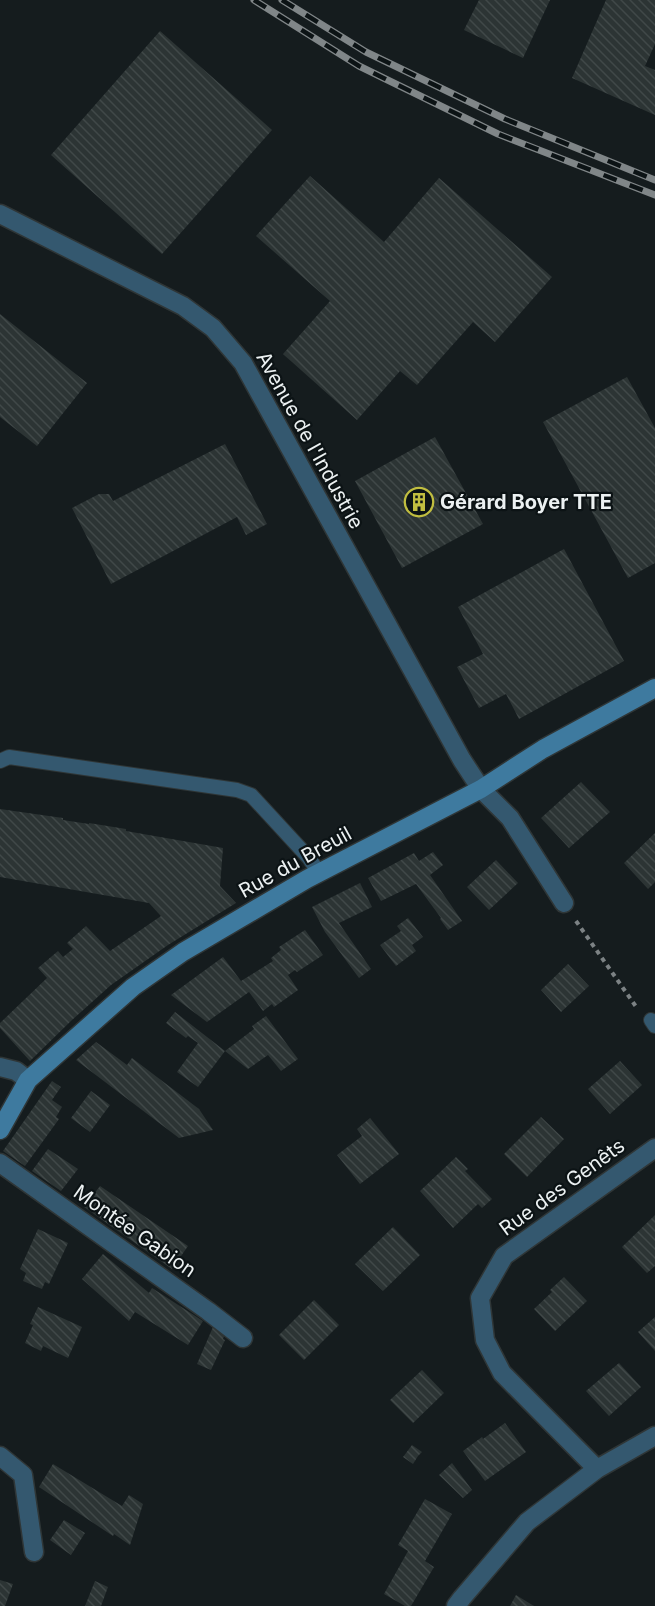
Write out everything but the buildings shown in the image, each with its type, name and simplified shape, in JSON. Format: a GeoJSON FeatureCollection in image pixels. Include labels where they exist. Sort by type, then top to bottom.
{"type":"FeatureCollection","features":[{"type":"Feature","properties":{"kind":"street","name":"Avenue de l'Industrie"},"geometry":{"type":"LineString","coordinates":[[0,214],[183,306],[213,328],[243,363],[462,760],[481,789],[510,818],[564,903]]}},
{"type":"Feature","properties":{"kind":"street","name":"Rue du Breuil"},"geometry":{"type":"LineString","coordinates":[[0,1130],[28,1080],[133,987],[183,952],[319,873],[481,789],[543,749],[655,688]]}},
{"type":"Feature","properties":{"kind":"street"},"geometry":{"type":"LineString","coordinates":[[0,1067],[16,1071],[28,1080]]}},
{"type":"Feature","properties":{"kind":"street","name":"Rue des Genêts"},"geometry":{"type":"LineString","coordinates":[[597,1469],[502,1373],[485,1340],[480,1298],[504,1256],[655,1148]]}},
{"type":"Feature","properties":{"kind":"street","name":"Montée Gabion"},"geometry":{"type":"LineString","coordinates":[[0,1163],[243,1338]]}},
{"type":"Feature","properties":{"kind":"street"},"geometry":{"type":"LineString","coordinates":[[456,1606],[527,1522],[597,1469],[655,1436]]}},
{"type":"Feature","properties":{"kind":"street"},"geometry":{"type":"LineString","coordinates":[[0,1456],[23,1475],[34,1552]]}},
{"type":"Feature","properties":{"kind":"lane"},"geometry":{"type":"LineString","coordinates":[[0,761],[9,758],[237,790],[251,795],[309,858],[319,873]]}},
{"type":"Feature","properties":{"kind":"path"},"geometry":{"type":"LineString","coordinates":[[564,903],[642,1015],[653,1023]]}},
{"type":"Feature","properties":{"kind":"railway"},"geometry":{"type":"LineString","coordinates":[[254,0],[359,66],[498,134],[655,195]]}},
{"type":"Feature","properties":{"kind":"railway"},"geometry":{"type":"LineString","coordinates":[[282,0],[366,52],[505,119],[655,180]]}},
{"type":"Feature","properties":{"kind":"place","name":"Gérard Boyer TTE"},"geometry":{"type":"Point","coordinates":[419,502]}}]}
